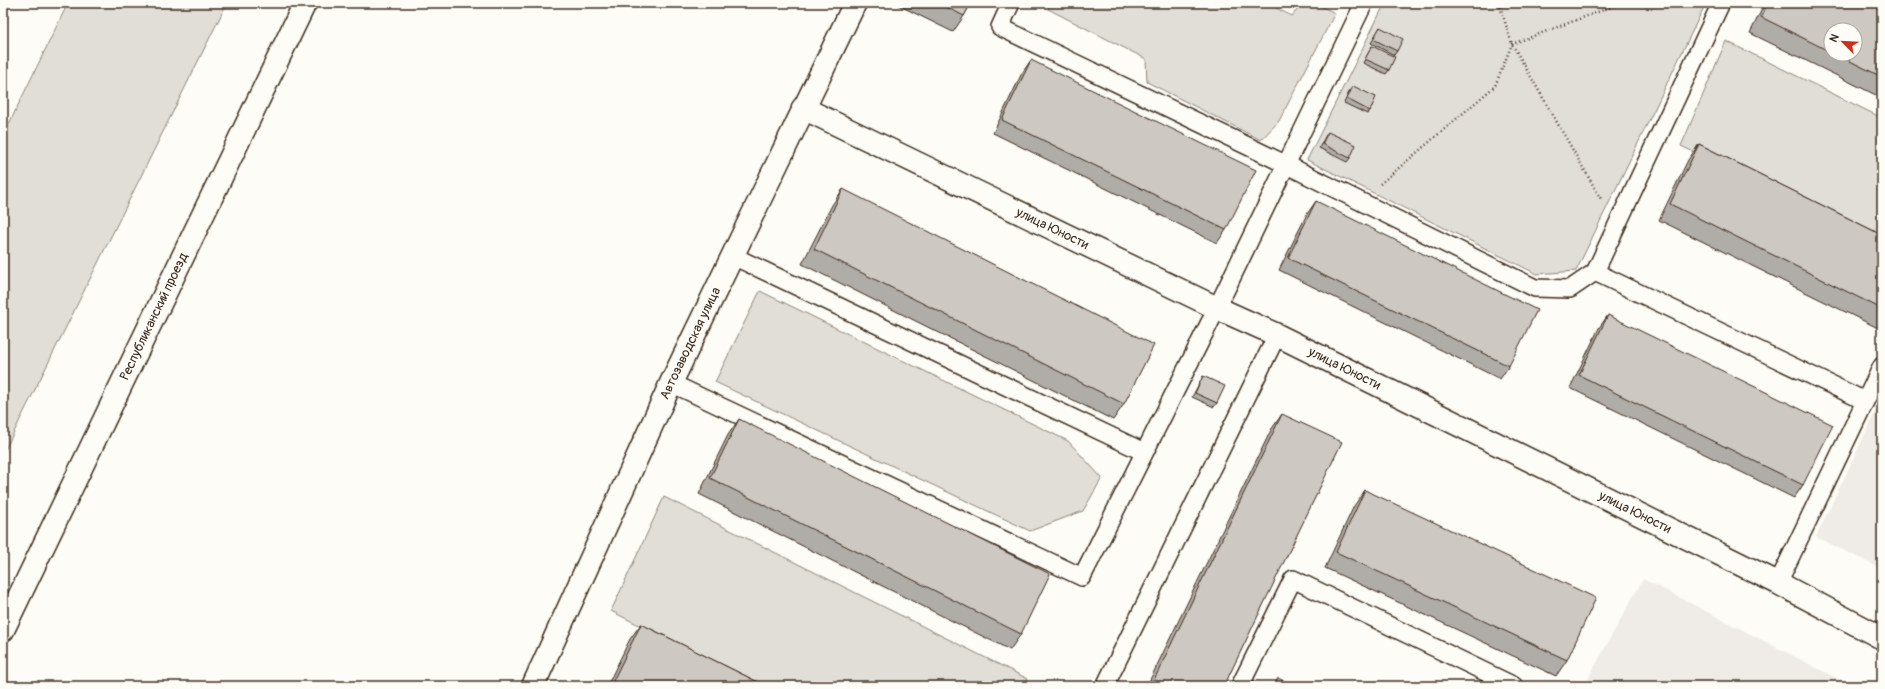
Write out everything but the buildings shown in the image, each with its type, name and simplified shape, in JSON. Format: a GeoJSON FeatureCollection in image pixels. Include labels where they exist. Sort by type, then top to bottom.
{"type":"FeatureCollection","features":[{"type":"Feature","properties":{"kind":"street","name":"Республиканский проезд"},"geometry":{"type":"LineString","coordinates":[[3,630],[305,3]]}},
{"type":"Feature","properties":{"kind":"street","name":"Автозаводская улица"},"geometry":{"type":"LineString","coordinates":[[533,686],[671,383],[854,3]]}},
{"type":"Feature","properties":{"kind":"street","name":"улица Юности"},"geometry":{"type":"LineString","coordinates":[[803,108],[1217,308],[1277,335],[1778,583],[1882,638]]}},
{"type":"Feature","properties":{"kind":"lane"},"geometry":{"type":"LineString","coordinates":[[1011,3],[1000,27],[1287,165],[1535,288],[1570,290],[1595,272],[1721,3]]}},
{"type":"Feature","properties":{"kind":"lane"},"geometry":{"type":"LineString","coordinates":[[671,383],[1082,577],[1217,308],[1364,3]]}},
{"type":"Feature","properties":{"kind":"lane"},"geometry":{"type":"LineString","coordinates":[[733,256],[1144,452]]}},
{"type":"Feature","properties":{"kind":"lane"},"geometry":{"type":"LineString","coordinates":[[1595,272],[1865,401]]}},
{"type":"Feature","properties":{"kind":"lane"},"geometry":{"type":"LineString","coordinates":[[1105,686],[1277,335]]}},
{"type":"Feature","properties":{"kind":"lane"},"geometry":{"type":"LineString","coordinates":[[1778,583],[1882,366]]}},
{"type":"Feature","properties":{"kind":"lane"},"geometry":{"type":"LineString","coordinates":[[1240,686],[1294,579],[1514,686]]}},
{"type":"Feature","properties":{"kind":"path"},"geometry":{"type":"LineString","coordinates":[[1499,3],[1512,44],[1602,201]]}},
{"type":"Feature","properties":{"kind":"path"},"geometry":{"type":"LineString","coordinates":[[1360,201],[1495,86],[1512,44],[1622,3]]}},
{"type":"Feature","properties":{"kind":"shaded area"},"geometry":{"type":"Polygon","coordinates":[[[68,3],[227,3],[3,454],[3,136],[68,3]]]}},
{"type":"Feature","properties":{"kind":"shaded area"},"geometry":{"type":"Polygon","coordinates":[[[1051,3],[1266,3],[1292,16],[1303,3],[1314,3],[1335,13],[1279,121],[1261,140],[1147,82],[1146,59],[1048,9],[1051,3]]]}},
{"type":"Feature","properties":{"kind":"shaded area"},"geometry":{"type":"Polygon","coordinates":[[[1385,3],[1706,3],[1576,271],[1537,274],[1307,160],[1385,3]]]}},
{"type":"Feature","properties":{"kind":"shaded area"},"geometry":{"type":"Polygon","coordinates":[[[1726,41],[1882,118],[1882,241],[1681,146],[1726,41]]]}},
{"type":"Feature","properties":{"kind":"shaded area"},"geometry":{"type":"Polygon","coordinates":[[[760,291],[1068,441],[1102,478],[1083,511],[1030,531],[715,382],[760,291]]]}},
{"type":"Feature","properties":{"kind":"shaded area"},"geometry":{"type":"Polygon","coordinates":[[[1882,398],[1882,569],[1816,537],[1882,398]]]}},
{"type":"Feature","properties":{"kind":"shaded area"},"geometry":{"type":"Polygon","coordinates":[[[664,497],[1028,679],[1024,686],[761,686],[611,611],[664,497]]]}},
{"type":"Feature","properties":{"kind":"shaded area"},"geometry":{"type":"Polygon","coordinates":[[[1643,579],[1852,686],[1584,686],[1643,579]]]}},
{"type":"Feature","properties":{"kind":"railway"},"geometry":{"type":"LineString","coordinates":[[3,9],[6,3]]}}]}
